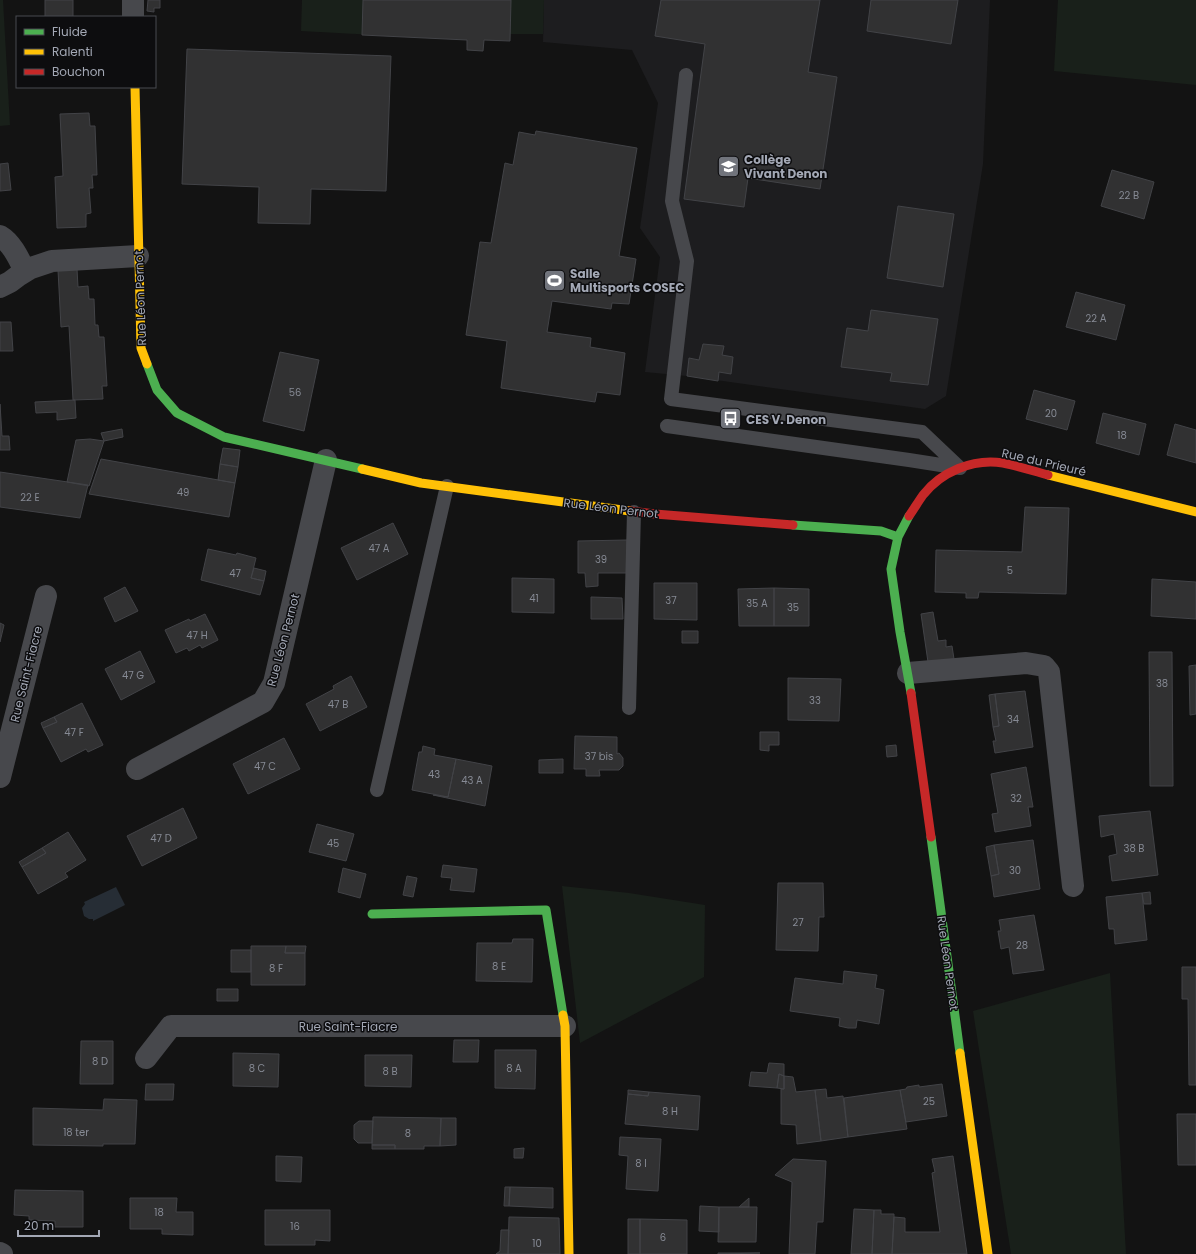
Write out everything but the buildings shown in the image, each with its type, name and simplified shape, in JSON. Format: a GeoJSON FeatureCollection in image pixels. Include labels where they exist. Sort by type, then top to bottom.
{"type":"FeatureCollection","features":[{"type":"Feature","properties":{"kind":"street"},"geometry":{"type":"LineString","coordinates":[[133,0],[133,16]]}},
{"type":"Feature","properties":{"kind":"street","name":"Rue Léon Pernot"},"geometry":{"type":"LineString","coordinates":[[135,88],[141,348],[157,390],[177,413],[224,437],[420,483],[634,512],[881,531],[898,537]]}},
{"type":"Feature","properties":{"kind":"street"},"geometry":{"type":"LineString","coordinates":[[0,236],[4,238],[14,250],[25,271]]}},
{"type":"Feature","properties":{"kind":"street"},"geometry":{"type":"LineString","coordinates":[[0,287],[31,268],[52,261],[138,256]]}},
{"type":"Feature","properties":{"kind":"street","name":"Rue Léon Pernot"},"geometry":{"type":"LineString","coordinates":[[137,768],[263,702],[274,682],[326,460]]}},
{"type":"Feature","properties":{"kind":"street","name":"Rue du Prieuré"},"geometry":{"type":"LineString","coordinates":[[907,520],[923,494],[941,478],[960,468],[982,462],[1002,463],[1196,512]]}},
{"type":"Feature","properties":{"kind":"street","name":"Rue Léon Pernot"},"geometry":{"type":"LineString","coordinates":[[907,520],[898,537],[891,569],[908,673],[988,1254]]}},
{"type":"Feature","properties":{"kind":"street","name":"Rue Saint-Fiacre"},"geometry":{"type":"LineString","coordinates":[[0,776],[46,596]]}},
{"type":"Feature","properties":{"kind":"street"},"geometry":{"type":"LineString","coordinates":[[908,673],[1026,663],[1044,666],[1049,672],[1073,886]]}},
{"type":"Feature","properties":{"kind":"street"},"geometry":{"type":"LineString","coordinates":[[372,914],[546,910],[565,1026],[569,1254]]}},
{"type":"Feature","properties":{"kind":"street","name":"Rue Saint-Fiacre"},"geometry":{"type":"LineString","coordinates":[[146,1058],[171,1026],[565,1026]]}},
{"type":"Feature","properties":{"kind":"lane"},"geometry":{"type":"LineString","coordinates":[[686,75],[672,201],[687,262],[671,399],[922,432],[960,468]]}},
{"type":"Feature","properties":{"kind":"lane"},"geometry":{"type":"LineString","coordinates":[[667,426],[960,468]]}},
{"type":"Feature","properties":{"kind":"lane"},"geometry":{"type":"LineString","coordinates":[[377,790],[447,486]]}},
{"type":"Feature","properties":{"kind":"lane"},"geometry":{"type":"LineString","coordinates":[[629,708],[634,512]]}},
{"type":"Feature","properties":{"kind":"shaded area"},"geometry":{"type":"Polygon","coordinates":[[[0,0],[3,0],[10,125],[0,126],[0,0]]]}},
{"type":"Feature","properties":{"kind":"shaded area"},"geometry":{"type":"Polygon","coordinates":[[[302,0],[544,0],[543,34],[510,34],[510,41],[484,40],[483,51],[467,50],[467,40],[301,31],[302,0]]]}},
{"type":"Feature","properties":{"kind":"shaded area"},"geometry":{"type":"Polygon","coordinates":[[[544,0],[990,0],[983,164],[946,396],[925,409],[687,376],[645,372],[660,257],[640,228],[658,103],[632,50],[543,42],[544,0]]]}},
{"type":"Feature","properties":{"kind":"shaded area"},"geometry":{"type":"Polygon","coordinates":[[[1058,0],[1196,0],[1196,85],[1054,71],[1058,0]]]}},
{"type":"Feature","properties":{"kind":"shaded area"},"geometry":{"type":"Polygon","coordinates":[[[562,886],[629,893],[705,905],[704,977],[580,1043],[562,886]]]}},
{"type":"Feature","properties":{"kind":"shaded area"},"geometry":{"type":"Polygon","coordinates":[[[116,887],[125,905],[93,921],[93,919],[89,919],[84,916],[82,908],[85,904],[84,902],[116,887]]]}},
{"type":"Feature","properties":{"kind":"shaded area"},"geometry":{"type":"Polygon","coordinates":[[[1110,973],[1126,1254],[1011,1254],[973,1011],[1110,973]]]}},
{"type":"Feature","properties":{"kind":"traffic: fast"},"geometry":{"type":"LineString","coordinates":[[147,364],[157,390],[177,413],[224,437],[362,469]]}},
{"type":"Feature","properties":{"kind":"traffic: fast"},"geometry":{"type":"LineString","coordinates":[[909,516],[898,537],[891,569],[911,693]]}},
{"type":"Feature","properties":{"kind":"traffic: fast"},"geometry":{"type":"LineString","coordinates":[[793,525],[881,531],[898,537]]}},
{"type":"Feature","properties":{"kind":"traffic: fast"},"geometry":{"type":"LineString","coordinates":[[931,837],[960,1053]]}},
{"type":"Feature","properties":{"kind":"traffic: fast"},"geometry":{"type":"LineString","coordinates":[[372,914],[546,910],[563,1015]]}},
{"type":"Feature","properties":{"kind":"traffic: slow"},"geometry":{"type":"LineString","coordinates":[[135,88],[141,348],[147,364]]}},
{"type":"Feature","properties":{"kind":"traffic: slow"},"geometry":{"type":"LineString","coordinates":[[362,469],[421,483],[630,511]]}},
{"type":"Feature","properties":{"kind":"traffic: slow"},"geometry":{"type":"LineString","coordinates":[[1048,475],[1196,512]]}},
{"type":"Feature","properties":{"kind":"traffic: slow"},"geometry":{"type":"LineString","coordinates":[[563,1015],[565,1026],[569,1254]]}},
{"type":"Feature","properties":{"kind":"traffic: slow"},"geometry":{"type":"LineString","coordinates":[[960,1053],[988,1254]]}},
{"type":"Feature","properties":{"kind":"traffic: jam"},"geometry":{"type":"LineString","coordinates":[[909,516],[930,487],[948,473],[958,468],[992,462],[1003,463],[1048,475]]}},
{"type":"Feature","properties":{"kind":"traffic: jam"},"geometry":{"type":"LineString","coordinates":[[630,511],[793,525]]}},
{"type":"Feature","properties":{"kind":"traffic: jam"},"geometry":{"type":"LineString","coordinates":[[911,693],[931,837]]}},
{"type":"Feature","properties":{"kind":"place","name":"Collège Vivant Denon"},"geometry":{"type":"Point","coordinates":[728,166]}},
{"type":"Feature","properties":{"kind":"place","name":"Salle Multisports COSEC"},"geometry":{"type":"Point","coordinates":[554,280]}},
{"type":"Feature","properties":{"kind":"place","name":"CES V. Denon"},"geometry":{"type":"Point","coordinates":[730,419]}}]}
